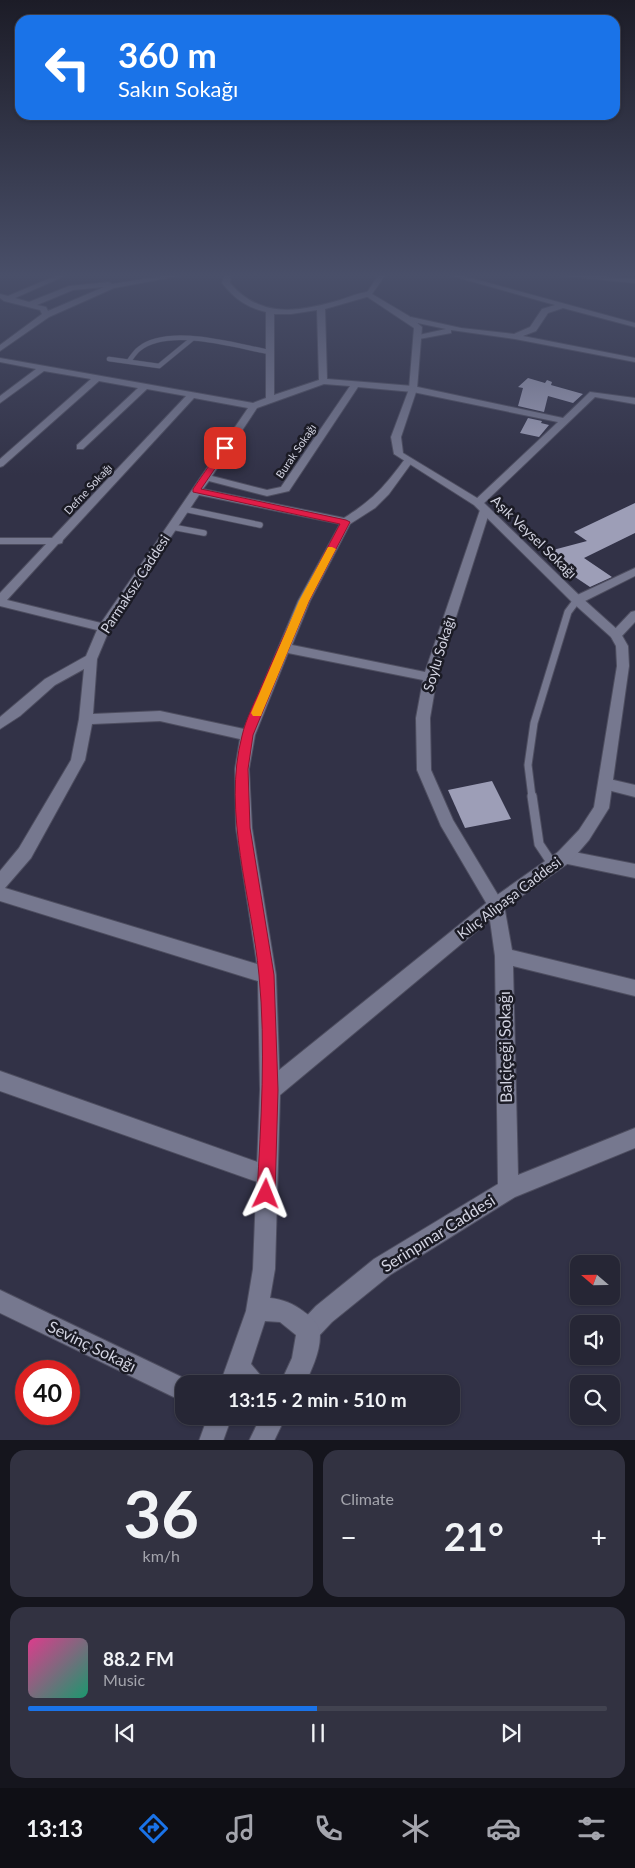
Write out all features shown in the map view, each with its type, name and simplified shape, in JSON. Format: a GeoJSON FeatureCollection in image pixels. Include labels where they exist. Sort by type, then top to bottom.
{"type":"FeatureCollection","features":[{"type":"Feature","properties":{"kind":"street"},"geometry":{"type":"LineString","coordinates":[[0,349],[11,341]]}},
{"type":"Feature","properties":{"kind":"street"},"geometry":{"type":"LineString","coordinates":[[269,341],[270,398]]}},
{"type":"Feature","properties":{"kind":"street"},"geometry":{"type":"LineString","coordinates":[[322,341],[323,380]]}},
{"type":"Feature","properties":{"kind":"street"},"geometry":{"type":"LineString","coordinates":[[242,1375],[257,1311],[264,1269],[270,1090],[266,975],[244,828],[242,769],[248,735],[283,648],[304,601],[346,522],[371,506],[385,492],[408,461],[399,454],[395,445],[395,435],[413,389],[417,341]]}},
{"type":"Feature","properties":{"kind":"street"},"geometry":{"type":"LineString","coordinates":[[537,341],[635,360]]}},
{"type":"Feature","properties":{"kind":"street"},"geometry":{"type":"LineString","coordinates":[[0,360],[41,369],[254,406],[270,398],[323,380],[413,389],[565,421]]}},
{"type":"Feature","properties":{"kind":"street"},"geometry":{"type":"LineString","coordinates":[[0,400],[41,369]]}},
{"type":"Feature","properties":{"kind":"street"},"geometry":{"type":"LineString","coordinates":[[0,464],[97,378]]}},
{"type":"Feature","properties":{"kind":"street","name":"Burak Sokağı"},"geometry":{"type":"LineString","coordinates":[[206,477],[267,493],[285,488],[356,384]]}},
{"type":"Feature","properties":{"kind":"street"},"geometry":{"type":"LineString","coordinates":[[80,447],[146,386]]}},
{"type":"Feature","properties":{"kind":"street","name":"Defne Sokağı"},"geometry":{"type":"LineString","coordinates":[[0,601],[193,394]]}},
{"type":"Feature","properties":{"kind":"street","name":"Soylu Sokağı"},"geometry":{"type":"LineString","coordinates":[[496,905],[446,822],[424,770],[423,718],[430,677],[481,506],[592,394],[635,401]]}},
{"type":"Feature","properties":{"kind":"street","name":"Parmaksız Caddesi"},"geometry":{"type":"LineString","coordinates":[[0,883],[25,853],[78,760],[86,719],[92,659],[104,628],[254,406]]}},
{"type":"Feature","properties":{"kind":"street","name":"Aşık Veysel Sokağı"},"geometry":{"type":"LineString","coordinates":[[408,461],[481,506],[577,600],[616,635]]}},
{"type":"Feature","properties":{"kind":"street"},"geometry":{"type":"LineString","coordinates":[[196,491],[346,522]]}},
{"type":"Feature","properties":{"kind":"street"},"geometry":{"type":"LineString","coordinates":[[0,541],[58,540]]}},
{"type":"Feature","properties":{"kind":"street"},"geometry":{"type":"LineString","coordinates":[[577,600],[635,572]]}},
{"type":"Feature","properties":{"kind":"street"},"geometry":{"type":"LineString","coordinates":[[0,601],[104,628]]}},
{"type":"Feature","properties":{"kind":"street"},"geometry":{"type":"LineString","coordinates":[[616,635],[635,615]]}},
{"type":"Feature","properties":{"kind":"street"},"geometry":{"type":"LineString","coordinates":[[616,635],[635,632]]}},
{"type":"Feature","properties":{"kind":"street","name":"Kılıç Alipaşa Caddesi"},"geometry":{"type":"LineString","coordinates":[[270,1090],[496,905],[558,861],[584,835],[601,808],[605,784],[623,666],[622,646],[616,635]]}},
{"type":"Feature","properties":{"kind":"street"},"geometry":{"type":"LineString","coordinates":[[283,648],[430,677]]}},
{"type":"Feature","properties":{"kind":"street"},"geometry":{"type":"LineString","coordinates":[[0,724],[50,682],[92,659]]}},
{"type":"Feature","properties":{"kind":"street"},"geometry":{"type":"LineString","coordinates":[[0,710],[15,713]]}},
{"type":"Feature","properties":{"kind":"street"},"geometry":{"type":"LineString","coordinates":[[86,719],[160,716],[248,735]]}},
{"type":"Feature","properties":{"kind":"street"},"geometry":{"type":"LineString","coordinates":[[605,784],[635,791]]}},
{"type":"Feature","properties":{"kind":"street"},"geometry":{"type":"LineString","coordinates":[[558,861],[635,871]]}},
{"type":"Feature","properties":{"kind":"street"},"geometry":{"type":"LineString","coordinates":[[0,894],[266,975]]}},
{"type":"Feature","properties":{"kind":"street","name":"Balçiçeği Sokağı"},"geometry":{"type":"LineString","coordinates":[[496,905],[504,956],[508,1189]]}},
{"type":"Feature","properties":{"kind":"street"},"geometry":{"type":"LineString","coordinates":[[504,956],[635,988]]}},
{"type":"Feature","properties":{"kind":"street"},"geometry":{"type":"LineString","coordinates":[[0,1081],[266,1175]]}},
{"type":"Feature","properties":{"kind":"street","name":"Serinpınar Caddesi"},"geometry":{"type":"LineString","coordinates":[[308,1331],[324,1314],[382,1266],[508,1189],[635,1138]]}},
{"type":"Feature","properties":{"kind":"street","name":"Sevinç Sokağı"},"geometry":{"type":"LineString","coordinates":[[0,1301],[175,1386]]}},
{"type":"Feature","properties":{"kind":"street"},"geometry":{"type":"LineString","coordinates":[[257,1311],[271,1308],[291,1314],[308,1331],[307,1350],[297,1375]]}},
{"type":"Feature","properties":{"kind":"street"},"geometry":{"type":"LineString","coordinates":[[211,1440],[217,1425]]}},
{"type":"Feature","properties":{"kind":"street"},"geometry":{"type":"LineString","coordinates":[[261,1440],[269,1425]]}},
{"type":"Feature","properties":{"kind":"lane"},"geometry":{"type":"LineString","coordinates":[[129,361],[133,354],[144,344],[157,341]]}},
{"type":"Feature","properties":{"kind":"lane"},"geometry":{"type":"LineString","coordinates":[[109,358],[159,366],[189,341]]}},
{"type":"Feature","properties":{"kind":"lane"},"geometry":{"type":"LineString","coordinates":[[205,341],[269,352]]}},
{"type":"Feature","properties":{"kind":"lane"},"geometry":{"type":"LineString","coordinates":[[184,509],[260,525]]}},
{"type":"Feature","properties":{"kind":"lane"},"geometry":{"type":"LineString","coordinates":[[172,526],[204,533]]}},
{"type":"Feature","properties":{"kind":"lane"},"geometry":{"type":"LineString","coordinates":[[558,861],[539,844],[528,765],[534,723],[568,612],[577,600]]}},
{"type":"Feature","properties":{"kind":"building"},"geometry":{"type":"Polygon","coordinates":[[[528,378],[545,383],[547,380],[552,382],[551,385],[583,394],[573,403],[548,396],[544,412],[518,406],[523,388],[518,387],[528,378]]]}},
{"type":"Feature","properties":{"kind":"building"},"geometry":{"type":"Polygon","coordinates":[[[528,418],[542,421],[541,423],[549,425],[539,437],[520,433],[528,418]]]}},
{"type":"Feature","properties":{"kind":"building"},"geometry":{"type":"Polygon","coordinates":[[[635,503],[635,533],[584,558],[612,577],[590,587],[572,575],[576,573],[553,550],[587,541],[574,532],[635,503]]]}},
{"type":"Feature","properties":{"kind":"building"},"geometry":{"type":"Polygon","coordinates":[[[492,781],[511,819],[465,828],[448,790],[492,781]]]}},
{"type":"Feature","properties":{"kind":"slow traffic"},"geometry":{"type":"LineString","coordinates":[[257,713],[304,601],[332,549]]}},
{"type":"Feature","properties":{"kind":"route"},"geometry":{"type":"LineString","coordinates":[[225,448],[196,491],[346,522],[304,601],[283,648],[248,735],[242,769],[244,828],[266,975],[270,1090],[266,1194]]}}]}
